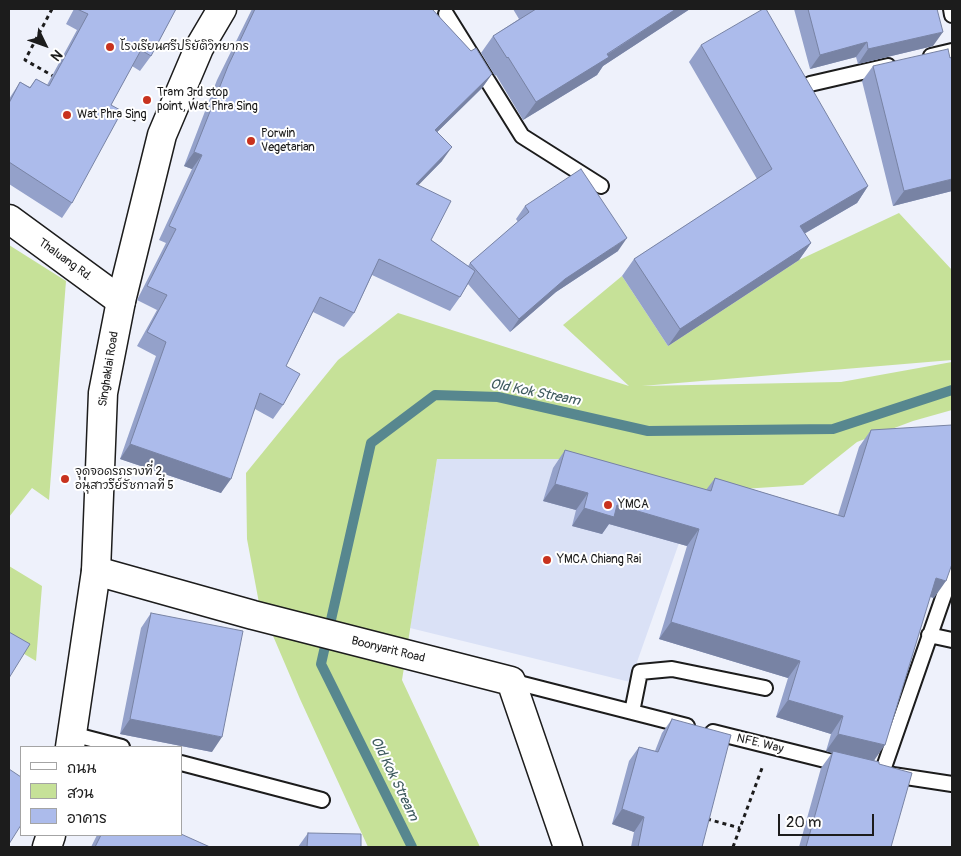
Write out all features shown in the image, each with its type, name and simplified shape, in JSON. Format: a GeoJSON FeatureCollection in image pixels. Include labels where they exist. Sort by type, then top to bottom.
{"type":"FeatureCollection","features":[{"type":"Feature","properties":{"kind":"main road","name":"Singhaklai Road"},"geometry":{"type":"LineString","coordinates":[[71,741],[96,571],[102,393],[120,301],[162,135],[199,48],[222,9]]}},
{"type":"Feature","properties":{"kind":"main road","name":"Thaluang Rd."},"geometry":{"type":"LineString","coordinates":[[9,219],[120,301]]}},
{"type":"Feature","properties":{"kind":"main road","name":"Boonyarit Road"},"geometry":{"type":"LineString","coordinates":[[96,571],[253,615],[511,681]]}},
{"type":"Feature","properties":{"kind":"main road"},"geometry":{"type":"LineString","coordinates":[[511,681],[568,847]]}},
{"type":"Feature","properties":{"kind":"lane"},"geometry":{"type":"LineString","coordinates":[[951,9],[952,15]]}},
{"type":"Feature","properties":{"kind":"lane"},"geometry":{"type":"LineString","coordinates":[[446,14],[522,136],[601,186]]}},
{"type":"Feature","properties":{"kind":"lane"},"geometry":{"type":"LineString","coordinates":[[810,84],[952,51]]}},
{"type":"Feature","properties":{"kind":"lane"},"geometry":{"type":"LineString","coordinates":[[872,771],[929,635],[952,572]]}},
{"type":"Feature","properties":{"kind":"lane"},"geometry":{"type":"LineString","coordinates":[[929,635],[952,640]]}},
{"type":"Feature","properties":{"kind":"lane"},"geometry":{"type":"LineString","coordinates":[[632,712],[640,672],[672,668],[765,688]]}},
{"type":"Feature","properties":{"kind":"lane","name":"NFE. Way"},"geometry":{"type":"LineString","coordinates":[[511,681],[769,747],[872,771],[952,784]]}},
{"type":"Feature","properties":{"kind":"lane"},"geometry":{"type":"LineString","coordinates":[[71,741],[114,746]]}},
{"type":"Feature","properties":{"kind":"lane"},"geometry":{"type":"LineString","coordinates":[[182,763],[322,800]]}},
{"type":"Feature","properties":{"kind":"path"},"geometry":{"type":"LineString","coordinates":[[52,9],[25,60],[60,79]]}},
{"type":"Feature","properties":{"kind":"path"},"geometry":{"type":"LineString","coordinates":[[111,107],[162,135]]}},
{"type":"Feature","properties":{"kind":"path"},"geometry":{"type":"LineString","coordinates":[[733,847],[769,747]]}},
{"type":"Feature","properties":{"kind":"path"},"geometry":{"type":"LineString","coordinates":[[703,818],[740,828]]}},
{"type":"Feature","properties":{"kind":"shaded area","name":"YMCA Chiang Rai"},"geometry":{"type":"Polygon","coordinates":[[[437,459],[571,459],[697,492],[630,682],[410,628],[437,459]]]}},
{"type":"Feature","properties":{"kind":"green space"},"geometry":{"type":"Polygon","coordinates":[[[899,213],[952,270],[952,360],[642,386],[841,382],[952,362],[952,410],[913,421],[857,442],[803,485],[697,492],[571,459],[437,459],[402,680],[480,847],[368,847],[300,699],[259,603],[247,539],[246,473],[338,360],[398,313],[629,386],[563,325],[622,276],[668,346],[799,260],[899,213]]]}},
{"type":"Feature","properties":{"kind":"green space"},"geometry":{"type":"Polygon","coordinates":[[[9,245],[66,281],[49,500],[32,488],[9,517],[9,245]]]}},
{"type":"Feature","properties":{"kind":"green space"},"geometry":{"type":"Polygon","coordinates":[[[9,566],[42,586],[36,661],[9,645],[9,566]]]}},
{"type":"Feature","properties":{"kind":"building","name":"Wat Phra Sing"},"geometry":{"type":"Polygon","coordinates":[[[77,9],[176,9],[151,56],[141,50],[111,105],[122,111],[72,203],[9,162],[9,103],[20,82],[30,88],[36,79],[49,86],[88,14],[77,9]]]}},
{"type":"Feature","properties":{"kind":"building"},"geometry":{"type":"Polygon","coordinates":[[[255,9],[432,9],[471,51],[476,48],[492,74],[435,130],[452,147],[416,184],[451,201],[431,240],[475,271],[460,297],[379,259],[354,313],[320,297],[286,366],[300,374],[283,405],[260,393],[231,479],[130,444],[166,342],[147,332],[167,295],[147,286],[176,229],[169,226],[202,155],[194,152],[228,66],[255,9]]]}},
{"type":"Feature","properties":{"kind":"building"},"geometry":{"type":"Polygon","coordinates":[[[536,9],[676,9],[607,54],[609,57],[536,102],[493,36],[536,9]]]}},
{"type":"Feature","properties":{"kind":"building"},"geometry":{"type":"Polygon","coordinates":[[[766,9],[868,186],[800,226],[811,243],[680,329],[634,259],[772,169],[701,45],[766,9]]]}},
{"type":"Feature","properties":{"kind":"building"},"geometry":{"type":"Polygon","coordinates":[[[808,9],[937,9],[943,32],[868,49],[867,42],[820,55],[808,9]]]}},
{"type":"Feature","properties":{"kind":"building"},"geometry":{"type":"Polygon","coordinates":[[[948,49],[950,58],[952,57],[952,179],[904,191],[873,66],[948,49]]]}},
{"type":"Feature","properties":{"kind":"building"},"geometry":{"type":"Polygon","coordinates":[[[581,169],[627,238],[565,279],[519,319],[470,263],[529,212],[525,206],[581,169]]]}},
{"type":"Feature","properties":{"kind":"building"},"geometry":{"type":"Polygon","coordinates":[[[952,425],[952,564],[946,581],[936,578],[885,745],[838,734],[843,716],[788,700],[800,661],[671,622],[699,529],[617,505],[614,517],[584,508],[588,493],[555,484],[565,450],[711,491],[715,478],[844,517],[871,430],[952,425]]]}},
{"type":"Feature","properties":{"kind":"building"},"geometry":{"type":"Polygon","coordinates":[[[151,613],[243,631],[222,737],[130,719],[151,613]]]}},
{"type":"Feature","properties":{"kind":"building"},"geometry":{"type":"Polygon","coordinates":[[[9,632],[30,644],[9,678],[9,632]]]}},
{"type":"Feature","properties":{"kind":"building"},"geometry":{"type":"Polygon","coordinates":[[[672,719],[731,735],[702,847],[638,847],[644,817],[622,809],[639,747],[658,752],[672,719]]]}},
{"type":"Feature","properties":{"kind":"building"},"geometry":{"type":"Polygon","coordinates":[[[833,751],[879,762],[879,764],[912,773],[891,847],[806,847],[833,751]]]}},
{"type":"Feature","properties":{"kind":"building"},"geometry":{"type":"Polygon","coordinates":[[[9,769],[20,776],[20,827],[9,844],[9,769]]]}},
{"type":"Feature","properties":{"kind":"building"},"geometry":{"type":"Polygon","coordinates":[[[308,833],[361,834],[361,847],[307,847],[308,833]]]}},
{"type":"Feature","properties":{"kind":"building"},"geometry":{"type":"Polygon","coordinates":[[[182,834],[210,847],[95,847],[100,836],[182,836],[182,834]]]}},
{"type":"Feature","properties":{"kind":"waterway","name":"Old Kok Stream"},"geometry":{"type":"LineString","coordinates":[[412,847],[321,664],[371,443],[435,395],[498,397],[648,431],[833,429],[952,390]]}},
{"type":"Feature","properties":{"kind":"place","name":"โรงเรียนศรีปริยัติวิทยากร"},"geometry":{"type":"Point","coordinates":[110,47]}},
{"type":"Feature","properties":{"kind":"place","name":"Tram 3rd stop point, Wat Phra Sing"},"geometry":{"type":"Point","coordinates":[147,100]}},
{"type":"Feature","properties":{"kind":"place","name":"Wat Phra Sing"},"geometry":{"type":"Point","coordinates":[67,115]}},
{"type":"Feature","properties":{"kind":"place","name":"Porwin Vegetarian"},"geometry":{"type":"Point","coordinates":[251,141]}},
{"type":"Feature","properties":{"kind":"place","name":"จุดจอดรถรางที่ 2 อนุสาวรีย์รัชกาลที่ 5"},"geometry":{"type":"Point","coordinates":[65,479]}},
{"type":"Feature","properties":{"kind":"place","name":"YMCA"},"geometry":{"type":"Point","coordinates":[608,505]}},
{"type":"Feature","properties":{"kind":"place","name":"YMCA Chiang Rai"},"geometry":{"type":"Point","coordinates":[547,560]}}]}
